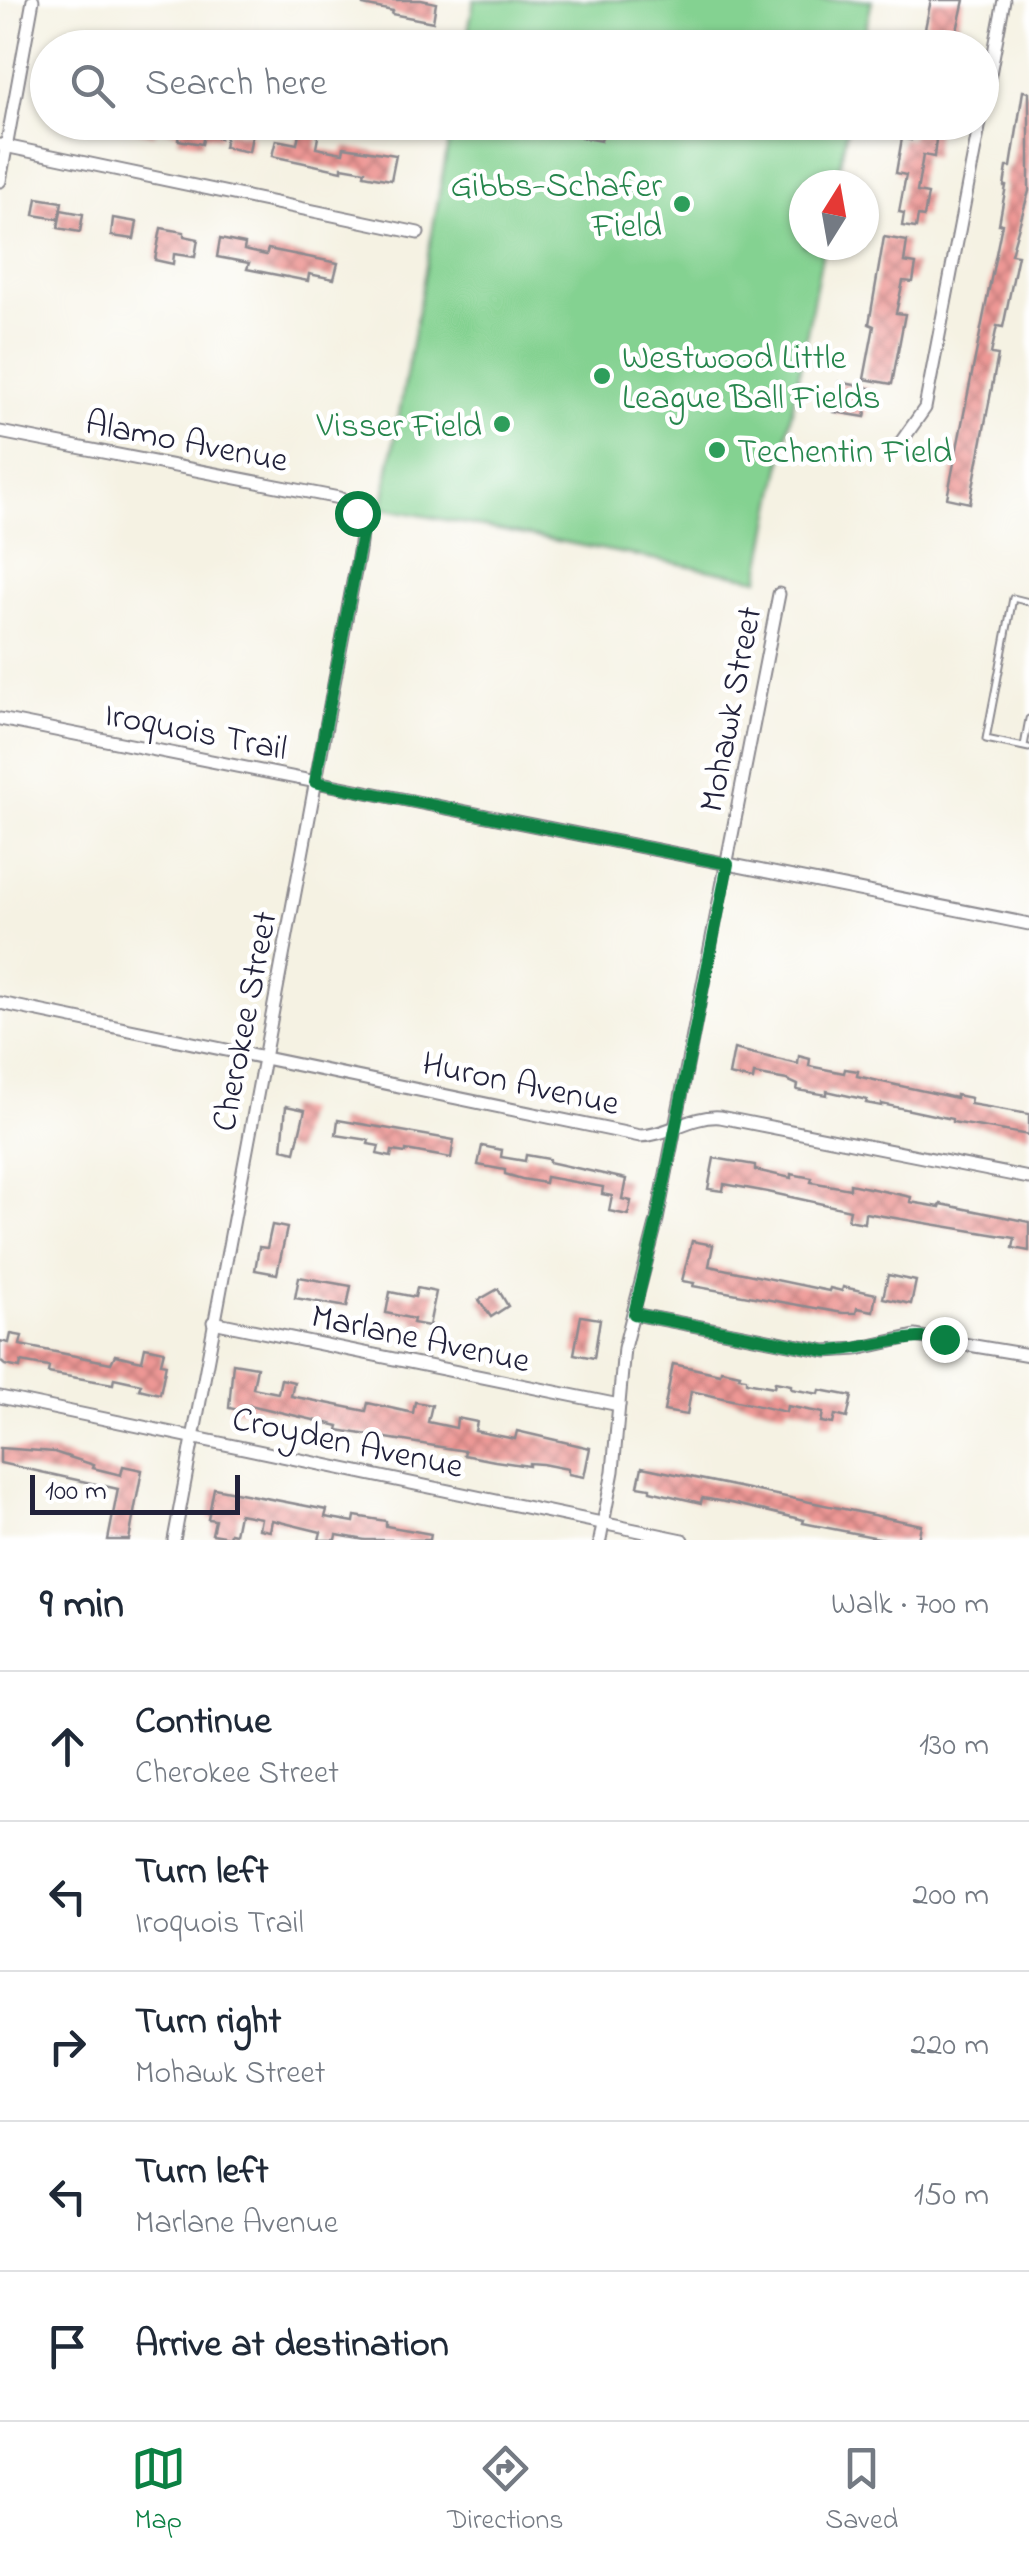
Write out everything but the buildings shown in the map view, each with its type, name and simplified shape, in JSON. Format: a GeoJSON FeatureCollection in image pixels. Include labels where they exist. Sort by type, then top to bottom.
{"type":"FeatureCollection","features":[{"type":"Feature","properties":{"kind":"street"},"geometry":{"type":"LineString","coordinates":[[0,181],[3,146],[33,0]]}},
{"type":"Feature","properties":{"kind":"street"},"geometry":{"type":"LineString","coordinates":[[998,30],[1004,0]]}},
{"type":"Feature","properties":{"kind":"street"},"geometry":{"type":"LineString","coordinates":[[902,442],[925,408],[977,140]]}},
{"type":"Feature","properties":{"kind":"street"},"geometry":{"type":"LineString","coordinates":[[3,146],[418,233]]}},
{"type":"Feature","properties":{"kind":"street","name":"Alamo Avenue"},"geometry":{"type":"LineString","coordinates":[[0,432],[314,492],[348,502],[357,513]]}},
{"type":"Feature","properties":{"kind":"street","name":"Cherokee Street"},"geometry":{"type":"LineString","coordinates":[[174,1540],[362,534],[357,513]]}},
{"type":"Feature","properties":{"kind":"street","name":"Mohawk Street"},"geometry":{"type":"LineString","coordinates":[[600,1540],[613,1471],[624,1348],[657,1220],[779,594]]}},
{"type":"Feature","properties":{"kind":"street","name":"Iroquois Trail"},"geometry":{"type":"LineString","coordinates":[[0,719],[1029,924]]}},
{"type":"Feature","properties":{"kind":"street","name":"Huron Avenue"},"geometry":{"type":"LineString","coordinates":[[0,1002],[640,1136],[698,1118],[736,1119],[1029,1178]]}},
{"type":"Feature","properties":{"kind":"street"},"geometry":{"type":"LineString","coordinates":[[634,1314],[826,1351],[857,1349],[915,1336],[1029,1355]]}},
{"type":"Feature","properties":{"kind":"street","name":"Marlane Avenue"},"geometry":{"type":"LineString","coordinates":[[213,1322],[619,1405]]}},
{"type":"Feature","properties":{"kind":"street","name":"Croyden Avenue"},"geometry":{"type":"LineString","coordinates":[[0,1397],[683,1540]]}},
{"type":"Feature","properties":{"kind":"lane"},"geometry":{"type":"LineString","coordinates":[[1029,602],[1013,598],[986,739],[1026,747],[1029,719]]}},
{"type":"Feature","properties":{"kind":"green space"},"geometry":{"type":"Polygon","coordinates":[[[474,0],[872,0],[866,30],[468,30],[474,0]]]}},
{"type":"Feature","properties":{"kind":"green space","name":"Westwood Little League Ball Fields"},"geometry":{"type":"Polygon","coordinates":[[[449,140],[845,140],[839,170],[789,170],[789,260],[821,260],[759,579],[382,508],[449,140]]]}},
{"type":"Feature","properties":{"kind":"place","name":"Gibbs-Schafer Field"},"geometry":{"type":"Point","coordinates":[682,204]}},
{"type":"Feature","properties":{"kind":"place","name":"Westwood Little League Ball Fields"},"geometry":{"type":"Point","coordinates":[602,376]}},
{"type":"Feature","properties":{"kind":"place","name":"Visser Field"},"geometry":{"type":"Point","coordinates":[502,424]}},
{"type":"Feature","properties":{"kind":"place","name":"Techentin Field"},"geometry":{"type":"Point","coordinates":[717,450]}},
{"type":"Feature","properties":{"kind":"route"},"geometry":{"type":"LineString","coordinates":[[357,513],[362,534],[315,782],[728,864],[657,1220],[634,1314],[826,1351],[857,1349],[915,1336],[944,1339]]}}]}
